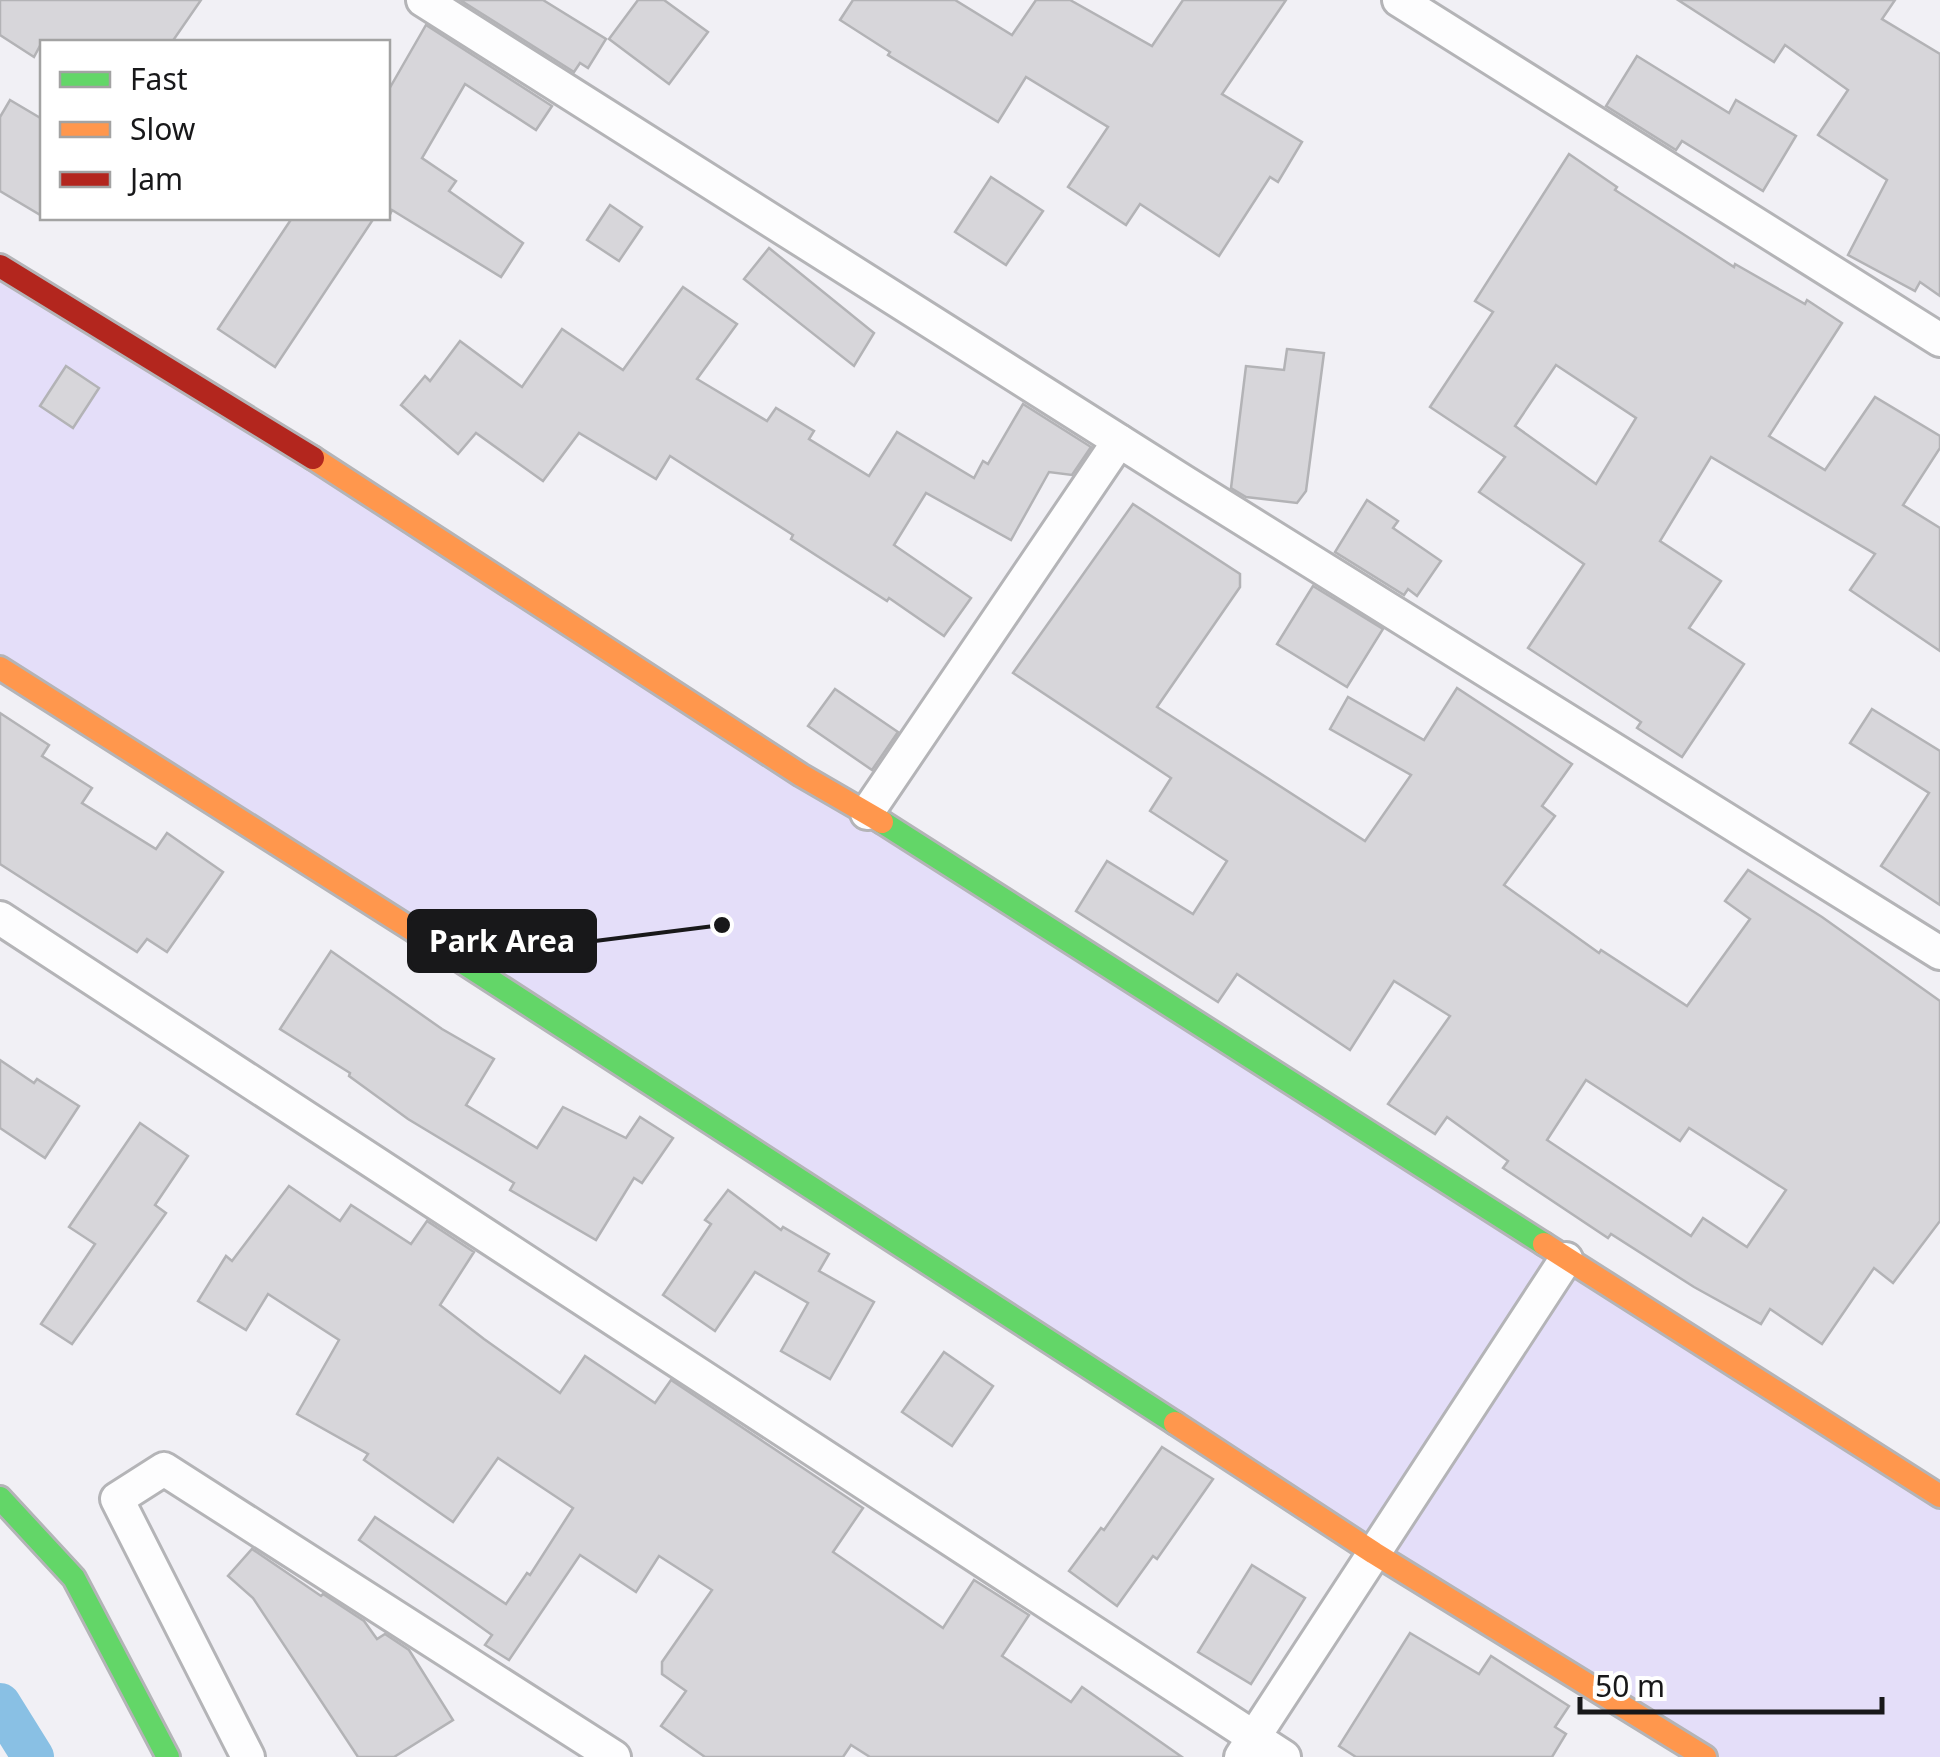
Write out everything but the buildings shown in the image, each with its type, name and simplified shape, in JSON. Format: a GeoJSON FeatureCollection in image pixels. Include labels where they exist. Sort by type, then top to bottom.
{"type":"FeatureCollection","features":[{"type":"Feature","properties":{"kind":"street"},"geometry":{"type":"LineString","coordinates":[[423,0],[1119,441],[1940,953]]}},
{"type":"Feature","properties":{"kind":"street"},"geometry":{"type":"LineString","coordinates":[[1399,0],[1940,340]]}},
{"type":"Feature","properties":{"kind":"street"},"geometry":{"type":"LineString","coordinates":[[0,266],[340,475],[801,775],[867,813],[1940,1496]]}},
{"type":"Feature","properties":{"kind":"street"},"geometry":{"type":"LineString","coordinates":[[867,813],[1119,441]]}},
{"type":"Feature","properties":{"kind":"street"},"geometry":{"type":"LineString","coordinates":[[0,668],[579,1036],[1374,1552],[1706,1757]]}},
{"type":"Feature","properties":{"kind":"street"},"geometry":{"type":"LineString","coordinates":[[0,918],[1247,1747],[1284,1757]]}},
{"type":"Feature","properties":{"kind":"street"},"geometry":{"type":"LineString","coordinates":[[1247,1747],[1566,1258]]}},
{"type":"Feature","properties":{"kind":"street"},"geometry":{"type":"LineString","coordinates":[[248,1757],[117,1500],[164,1469],[614,1757]]}},
{"type":"Feature","properties":{"kind":"street"},"geometry":{"type":"LineString","coordinates":[[0,1498],[74,1578],[168,1757]]}},
{"type":"Feature","properties":{"kind":"shaded area"},"geometry":{"type":"Polygon","coordinates":[[[0,266],[1940,1496],[1940,1757],[1705,1757],[0,669],[0,266]]]}},
{"type":"Feature","properties":{"kind":"waterway"},"geometry":{"type":"LineString","coordinates":[[0,1704],[33,1757]]}},
{"type":"Feature","properties":{"kind":"traffic: fast"},"geometry":{"type":"LineString","coordinates":[[882,822],[1544,1244]]}},
{"type":"Feature","properties":{"kind":"traffic: fast"},"geometry":{"type":"LineString","coordinates":[[416,932],[1175,1423]]}},
{"type":"Feature","properties":{"kind":"traffic: fast"},"geometry":{"type":"LineString","coordinates":[[0,1498],[74,1578],[168,1757]]}},
{"type":"Feature","properties":{"kind":"traffic: slow"},"geometry":{"type":"LineString","coordinates":[[313,458],[801,775],[882,822]]}},
{"type":"Feature","properties":{"kind":"traffic: slow"},"geometry":{"type":"LineString","coordinates":[[0,668],[416,932]]}},
{"type":"Feature","properties":{"kind":"traffic: slow"},"geometry":{"type":"LineString","coordinates":[[1544,1244],[1940,1496]]}},
{"type":"Feature","properties":{"kind":"traffic: slow"},"geometry":{"type":"LineString","coordinates":[[1175,1423],[1374,1553],[1705,1757]]}},
{"type":"Feature","properties":{"kind":"traffic: jam"},"geometry":{"type":"LineString","coordinates":[[0,266],[313,458]]}},
{"type":"Feature","properties":{"kind":"place","name":"Park Area"},"geometry":{"type":"Point","coordinates":[722,925]}}]}
